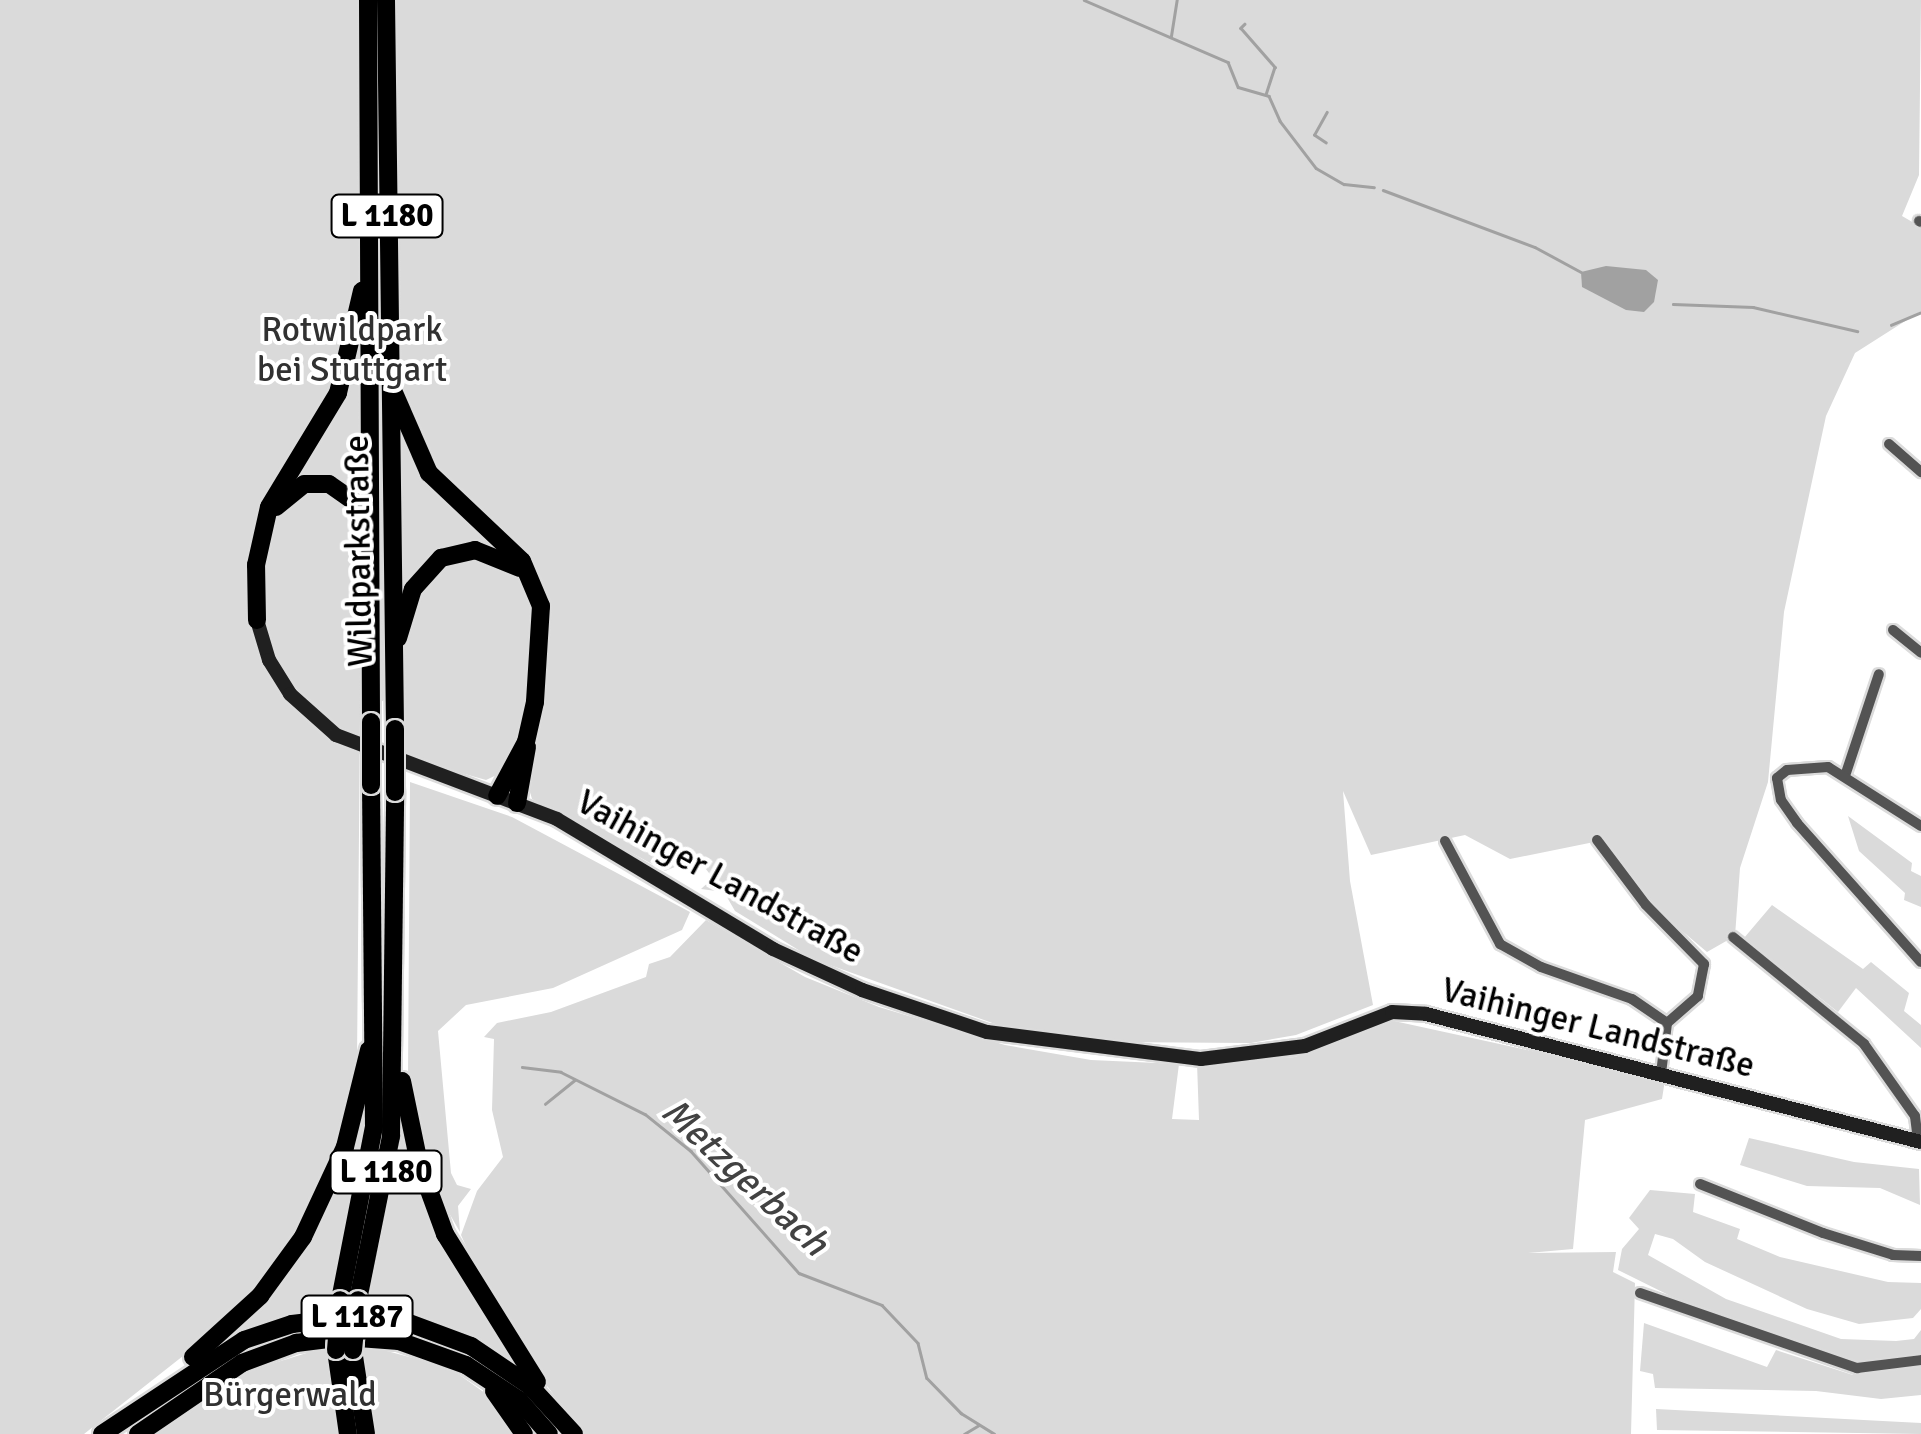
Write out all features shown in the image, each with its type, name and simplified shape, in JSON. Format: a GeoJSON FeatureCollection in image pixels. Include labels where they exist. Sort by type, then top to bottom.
{"type":"FeatureCollection","features":[{"type":"Feature","properties":{"kind":"highway","name":"Wildparkstraße"},"geometry":{"type":"LineString","coordinates":[[368,0],[373,1040]]}},
{"type":"Feature","properties":{"kind":"highway","name":"Wildparkstraße"},"geometry":{"type":"LineString","coordinates":[[386,0],[396,1042]]}},
{"type":"Feature","properties":{"kind":"highway","name":"L 1180"},"geometry":{"type":"LineString","coordinates":[[257,620],[253,594],[266,520],[338,393],[370,255]]}},
{"type":"Feature","properties":{"kind":"highway","name":"L 1180"},"geometry":{"type":"LineString","coordinates":[[387,379],[429,473],[513,551],[532,578],[543,632],[517,804]]}},
{"type":"Feature","properties":{"kind":"highway"},"geometry":{"type":"LineString","coordinates":[[266,520],[304,484],[336,487],[363,516],[373,592]]}},
{"type":"Feature","properties":{"kind":"highway","name":"L 1180"},"geometry":{"type":"LineString","coordinates":[[394,658],[412,589],[441,558],[465,550],[492,552],[532,578]]}},
{"type":"Feature","properties":{"kind":"highway","name":"L 1180"},"geometry":{"type":"LineString","coordinates":[[497,796],[526,742]]}},
{"type":"Feature","properties":{"kind":"highway","name":"L 1180"},"geometry":{"type":"LineString","coordinates":[[348,1434],[344,1350],[369,1164],[373,1040]]}},
{"type":"Feature","properties":{"kind":"highway","name":"L 1187"},"geometry":{"type":"LineString","coordinates":[[156,1394],[260,1296],[304,1238],[345,1147],[373,1040]]}},
{"type":"Feature","properties":{"kind":"highway","name":"L 1180"},"geometry":{"type":"LineString","coordinates":[[349,1300],[388,1158],[396,1042]]}},
{"type":"Feature","properties":{"kind":"highway","name":"L 1180"},"geometry":{"type":"LineString","coordinates":[[396,1042],[410,1131],[440,1223],[487,1312],[552,1406]]}},
{"type":"Feature","properties":{"kind":"highway","name":"L 1187"},"geometry":{"type":"LineString","coordinates":[[102,1434],[156,1394],[260,1334],[308,1320],[363,1317],[456,1339],[500,1363],[552,1406],[574,1434]]}},
{"type":"Feature","properties":{"kind":"highway","name":"L 1187"},"geometry":{"type":"LineString","coordinates":[[138,1434],[226,1372],[310,1340],[399,1341],[477,1372],[519,1400],[549,1434]]}},
{"type":"Feature","properties":{"kind":"highway","name":"L 1180"},"geometry":{"type":"LineString","coordinates":[[344,1350],[366,1434]]}},
{"type":"Feature","properties":{"kind":"highway"},"geometry":{"type":"LineString","coordinates":[[477,1372],[524,1434]]}},
{"type":"Feature","properties":{"kind":"street"},"geometry":{"type":"LineString","coordinates":[[1889,444],[1921,472]]}},
{"type":"Feature","properties":{"kind":"street","name":"Vaihinger Landstraße"},"geometry":{"type":"LineString","coordinates":[[257,620],[276,673],[324,728],[383,757],[497,796],[583,832],[818,971],[1011,1039],[1201,1059],[1305,1046],[1374,1018],[1409,1012],[1920,1141]]}},
{"type":"Feature","properties":{"kind":"street"},"geometry":{"type":"LineString","coordinates":[[1893,630],[1921,654]]}},
{"type":"Feature","properties":{"kind":"street"},"geometry":{"type":"LineString","coordinates":[[1846,773],[1879,674]]}},
{"type":"Feature","properties":{"kind":"street"},"geometry":{"type":"LineString","coordinates":[[1921,826],[1846,773],[1804,767],[1777,778],[1781,800],[1797,823],[1921,962]]}},
{"type":"Feature","properties":{"kind":"street"},"geometry":{"type":"LineString","coordinates":[[1598,840],[1646,905],[1704,964],[1698,996],[1668,1023],[1662,1074]]}},
{"type":"Feature","properties":{"kind":"street"},"geometry":{"type":"LineString","coordinates":[[1445,841],[1500,944],[1532,964],[1632,999],[1668,1023]]}},
{"type":"Feature","properties":{"kind":"street"},"geometry":{"type":"LineString","coordinates":[[1733,937],[1864,1044],[1908,1103],[1920,1141]]}},
{"type":"Feature","properties":{"kind":"street"},"geometry":{"type":"LineString","coordinates":[[1700,1184],[1823,1233],[1893,1255],[1921,1256]]}},
{"type":"Feature","properties":{"kind":"street"},"geometry":{"type":"LineString","coordinates":[[1640,1293],[1857,1368],[1921,1360]]}},
{"type":"Feature","properties":{"kind":"green space","name":"Rotwildpark bei Stuttgart"},"geometry":{"type":"Polygon","coordinates":[[[0,0],[1921,0],[1919,175],[1902,216],[1921,227],[1921,311],[1855,353],[1826,416],[1784,612],[1768,782],[1740,868],[1735,936],[1707,952],[1650,904],[1604,840],[1510,859],[1465,835],[1371,855],[1343,791],[1350,881],[1373,1005],[1296,1035],[1251,1043],[1105,1042],[1012,1030],[813,959],[735,911],[724,892],[701,889],[713,878],[697,858],[665,871],[532,799],[528,785],[544,694],[505,771],[486,780],[405,757],[405,699],[385,699],[360,719],[357,1061],[329,1169],[292,1240],[254,1290],[202,1341],[84,1434],[0,1434],[0,0]]]}},
{"type":"Feature","properties":{"kind":"green space"},"geometry":{"type":"Polygon","coordinates":[[[410,782],[512,817],[690,912],[682,930],[553,988],[466,1005],[438,1031],[451,1173],[457,1185],[471,1189],[458,1206],[460,1232],[433,1185],[408,1076],[410,782]]]}},
{"type":"Feature","properties":{"kind":"green space"},"geometry":{"type":"Polygon","coordinates":[[[1848,816],[1912,863],[1911,871],[1921,876],[1921,907],[1904,900],[1905,893],[1859,851],[1848,816]]]}},
{"type":"Feature","properties":{"kind":"green space"},"geometry":{"type":"Polygon","coordinates":[[[1772,905],[1863,969],[1871,962],[1909,993],[1904,1011],[1921,1025],[1921,1048],[1856,988],[1838,1012],[1744,938],[1772,905]]]}},
{"type":"Feature","properties":{"kind":"green space"},"geometry":{"type":"Polygon","coordinates":[[[706,920],[805,977],[879,1007],[1005,1045],[1091,1060],[1179,1064],[1172,1119],[1199,1120],[1197,1063],[1295,1057],[1394,1021],[1665,1080],[1662,1099],[1585,1120],[1573,1249],[1528,1253],[1616,1252],[1613,1272],[1635,1283],[1631,1434],[583,1434],[501,1324],[461,1235],[477,1191],[503,1157],[492,1110],[494,1039],[484,1037],[497,1023],[551,1012],[646,977],[649,964],[670,957],[706,920]]]}},
{"type":"Feature","properties":{"kind":"green space"},"geometry":{"type":"Polygon","coordinates":[[[367,1084],[367,1123],[329,1312],[268,1323],[216,1347],[260,1306],[305,1246],[367,1084]]]}},
{"type":"Feature","properties":{"kind":"green space"},"geometry":{"type":"Polygon","coordinates":[[[401,1113],[447,1250],[521,1371],[364,1311],[401,1113]]]}},
{"type":"Feature","properties":{"kind":"green space"},"geometry":{"type":"Polygon","coordinates":[[[1749,1138],[1854,1162],[1919,1169],[1920,1205],[1880,1188],[1807,1186],[1740,1165],[1749,1138]]]}},
{"type":"Feature","properties":{"kind":"green space"},"geometry":{"type":"Polygon","coordinates":[[[1650,1190],[1695,1194],[1693,1212],[1740,1229],[1737,1239],[1780,1257],[1888,1282],[1921,1283],[1921,1309],[1913,1318],[1859,1324],[1807,1309],[1705,1262],[1673,1239],[1655,1234],[1648,1255],[1726,1299],[1841,1339],[1914,1339],[1921,1330],[1921,1357],[1854,1364],[1719,1320],[1618,1270],[1622,1249],[1639,1229],[1629,1218],[1650,1190]]]}},
{"type":"Feature","properties":{"kind":"green space"},"geometry":{"type":"Polygon","coordinates":[[[1644,1323],[1767,1367],[1776,1350],[1853,1375],[1921,1366],[1921,1395],[1881,1399],[1816,1391],[1655,1388],[1653,1374],[1640,1371],[1644,1323]]]}},
{"type":"Feature","properties":{"kind":"green space"},"geometry":{"type":"Polygon","coordinates":[[[361,1344],[450,1368],[489,1396],[517,1434],[375,1434],[361,1344]]]}},
{"type":"Feature","properties":{"kind":"green space","name":"Bürgerwald"},"geometry":{"type":"Polygon","coordinates":[[[326,1347],[341,1434],[155,1434],[239,1374],[326,1347]]]}},
{"type":"Feature","properties":{"kind":"green space"},"geometry":{"type":"Polygon","coordinates":[[[1656,1409],[1921,1423],[1921,1434],[1657,1430],[1656,1409]]]}},
{"type":"Feature","properties":{"kind":"shaded area"},"geometry":{"type":"Polygon","coordinates":[[[1606,266],[1646,270],[1658,280],[1654,302],[1644,312],[1626,310],[1582,287],[1581,272],[1606,266]]]}},
{"type":"Feature","properties":{"kind":"waterway"},"geometry":{"type":"LineString","coordinates":[[1084,0],[1228,62],[1238,87],[1269,96],[1280,121],[1316,168],[1344,184],[1374,187]]}},
{"type":"Feature","properties":{"kind":"waterway"},"geometry":{"type":"LineString","coordinates":[[1171,36],[1177,0]]}},
{"type":"Feature","properties":{"kind":"waterway"},"geometry":{"type":"LineString","coordinates":[[1245,24],[1241,28],[1275,67],[1266,95]]}},
{"type":"Feature","properties":{"kind":"waterway"},"geometry":{"type":"LineString","coordinates":[[1326,143],[1314,135],[1327,112]]}},
{"type":"Feature","properties":{"kind":"waterway"},"geometry":{"type":"LineString","coordinates":[[1383,190],[1535,247],[1581,272]]}},
{"type":"Feature","properties":{"kind":"waterway"},"geometry":{"type":"LineString","coordinates":[[1673,304],[1753,307],[1857,331]]}},
{"type":"Feature","properties":{"kind":"waterway"},"geometry":{"type":"LineString","coordinates":[[1891,325],[1921,312]]}},
{"type":"Feature","properties":{"kind":"waterway","name":"Metzgerbach"},"geometry":{"type":"LineString","coordinates":[[522,1067],[561,1072],[645,1114],[691,1151],[799,1273],[882,1305],[918,1343],[927,1378],[961,1413],[994,1434]]}},
{"type":"Feature","properties":{"kind":"waterway"},"geometry":{"type":"LineString","coordinates":[[545,1104],[575,1080]]}},
{"type":"Feature","properties":{"kind":"waterway"},"geometry":{"type":"LineString","coordinates":[[964,1434],[979,1425]]}}]}
